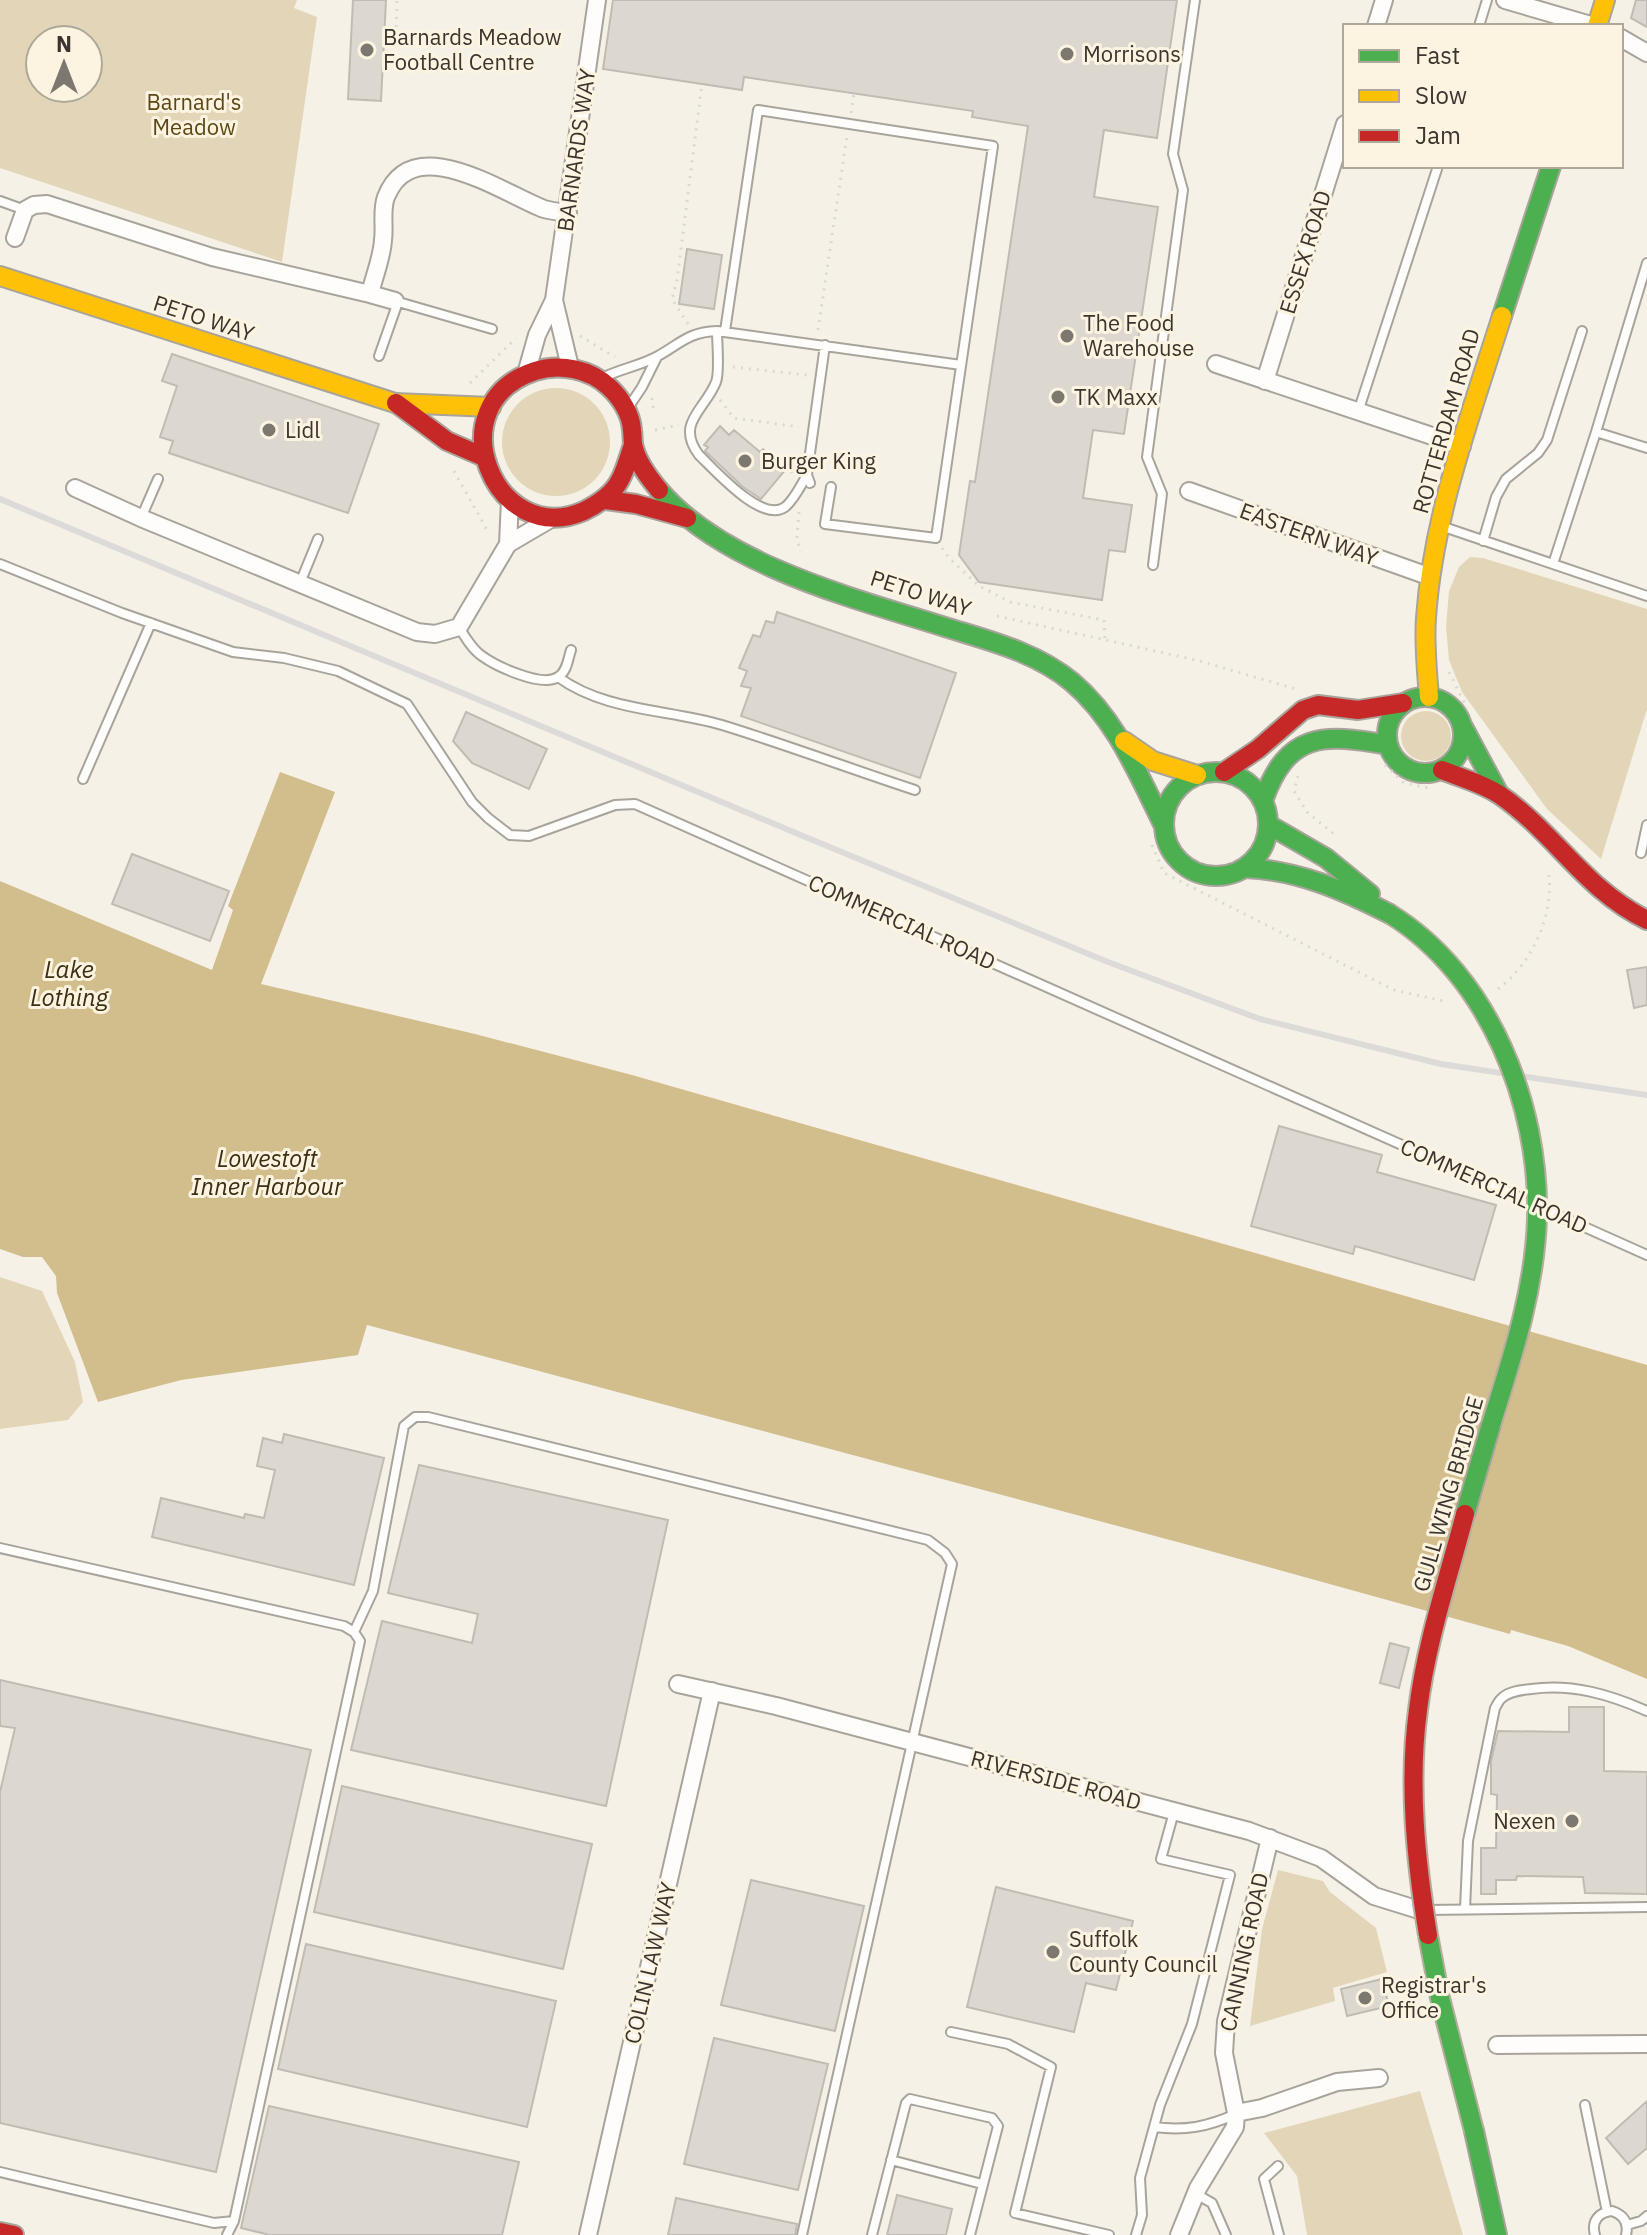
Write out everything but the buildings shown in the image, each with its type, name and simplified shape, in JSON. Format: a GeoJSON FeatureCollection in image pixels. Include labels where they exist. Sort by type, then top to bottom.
{"type":"FeatureCollection","features":[{"type":"Feature","properties":{"kind":"main road"},"geometry":{"type":"LineString","coordinates":[[1597,24],[1605,0]]}},
{"type":"Feature","properties":{"kind":"main road","name":"ROTTERDAM ROAD"},"geometry":{"type":"LineString","coordinates":[[1429,697],[1424,620],[1428,576],[1462,446],[1550,168]]}},
{"type":"Feature","properties":{"kind":"main road","name":"PETO WAY"},"geometry":{"type":"LineString","coordinates":[[0,276],[395,403],[491,407]]}},
{"type":"Feature","properties":{"kind":"main road"},"geometry":{"type":"LineString","coordinates":[[547,367],[570,367],[599,379],[615,392],[626,410],[632,427],[633,445],[629,466],[620,485],[606,500],[581,513],[554,517],[531,512],[510,500],[493,481],[484,457],[483,432],[491,407],[505,388],[526,374],[547,367]]}},
{"type":"Feature","properties":{"kind":"main road","name":"PETO WAY"},"geometry":{"type":"LineString","coordinates":[[395,403],[447,441],[484,457]]}},
{"type":"Feature","properties":{"kind":"main road","name":"PETO WAY"},"geometry":{"type":"LineString","coordinates":[[633,445],[650,479],[687,518],[736,549],[806,581],[1039,659],[1081,688],[1100,707],[1120,738],[1163,824]]}},
{"type":"Feature","properties":{"kind":"main road","name":"PETO WAY"},"geometry":{"type":"LineString","coordinates":[[606,500],[636,504],[687,518]]}},
{"type":"Feature","properties":{"kind":"main road"},"geometry":{"type":"LineString","coordinates":[[1390,914],[1355,896],[1273,867],[1245,868],[1214,876],[1184,866],[1166,840],[1163,824],[1173,794],[1183,783],[1197,775],[1224,772],[1258,749],[1303,710],[1318,705],[1358,710],[1429,697],[1451,706],[1468,722],[1499,794]]}},
{"type":"Feature","properties":{"kind":"main road"},"geometry":{"type":"LineString","coordinates":[[1403,703],[1392,714],[1387,729],[1388,745],[1393,757],[1403,767],[1416,773],[1429,774],[1453,763],[1460,752],[1468,722]]}},
{"type":"Feature","properties":{"kind":"main road"},"geometry":{"type":"LineString","coordinates":[[1263,801],[1269,778],[1283,757],[1298,746],[1335,737],[1388,745]]}},
{"type":"Feature","properties":{"kind":"main road","name":"PETO WAY"},"geometry":{"type":"LineString","coordinates":[[1120,738],[1153,761],[1176,771],[1197,775]]}},
{"type":"Feature","properties":{"kind":"main road"},"geometry":{"type":"LineString","coordinates":[[1442,770],[1499,794],[1627,913],[1647,920]]}},
{"type":"Feature","properties":{"kind":"main road"},"geometry":{"type":"LineString","coordinates":[[1224,772],[1247,782],[1263,801],[1269,825],[1261,849],[1245,868]]}},
{"type":"Feature","properties":{"kind":"main road"},"geometry":{"type":"LineString","coordinates":[[1269,825],[1326,858],[1361,884],[1390,914]]}},
{"type":"Feature","properties":{"kind":"main road","name":"GULL WING BRIDGE"},"geometry":{"type":"LineString","coordinates":[[1390,914],[1424,936],[1475,1001],[1502,1049],[1524,1108],[1535,1163],[1537,1218],[1530,1278],[1516,1346],[1465,1514],[1425,1670],[1415,1738],[1417,1830],[1431,1954],[1497,2235]]}},
{"type":"Feature","properties":{"kind":"main road"},"geometry":{"type":"LineString","coordinates":[[0,2232],[14,2235]]}},
{"type":"Feature","properties":{"kind":"street","name":"BARNARDS WAY"},"geometry":{"type":"LineString","coordinates":[[526,374],[537,335],[554,300],[597,0]]}},
{"type":"Feature","properties":{"kind":"street"},"geometry":{"type":"LineString","coordinates":[[1377,24],[1384,0]]}},
{"type":"Feature","properties":{"kind":"street"},"geometry":{"type":"LineString","coordinates":[[1505,0],[1589,24]]}},
{"type":"Feature","properties":{"kind":"street"},"geometry":{"type":"LineString","coordinates":[[1623,39],[1647,53]]}},
{"type":"Feature","properties":{"kind":"street","name":"ESSEX ROAD"},"geometry":{"type":"LineString","coordinates":[[1265,381],[1343,130]]}},
{"type":"Feature","properties":{"kind":"street"},"geometry":{"type":"LineString","coordinates":[[370,294],[383,242],[385,200],[393,184],[410,171],[451,168],[488,181],[546,210],[568,213]]}},
{"type":"Feature","properties":{"kind":"street"},"geometry":{"type":"LineString","coordinates":[[15,238],[25,210],[34,205],[47,204],[212,257],[396,301]]}},
{"type":"Feature","properties":{"kind":"street","name":"BARNARDS WAY"},"geometry":{"type":"LineString","coordinates":[[554,300],[570,367]]}},
{"type":"Feature","properties":{"kind":"street"},"geometry":{"type":"LineString","coordinates":[[1216,364],[1462,446]]}},
{"type":"Feature","properties":{"kind":"street"},"geometry":{"type":"LineString","coordinates":[[75,488],[417,632],[435,634],[459,627],[508,544],[510,500]]}},
{"type":"Feature","properties":{"kind":"street","name":"EASTERN WAY"},"geometry":{"type":"LineString","coordinates":[[1189,491],[1428,576]]}},
{"type":"Feature","properties":{"kind":"street"},"geometry":{"type":"LineString","coordinates":[[508,544],[554,517]]}},
{"type":"Feature","properties":{"kind":"street","name":"RIVERSIDE ROAD"},"geometry":{"type":"LineString","coordinates":[[678,1684],[912,1741],[1270,1838],[1321,1858],[1374,1896],[1419,1910]]}},
{"type":"Feature","properties":{"kind":"street","name":"COLIN LAW WAY"},"geometry":{"type":"LineString","coordinates":[[588,2235],[712,1691]]}},
{"type":"Feature","properties":{"kind":"street","name":"CANNING ROAD"},"geometry":{"type":"LineString","coordinates":[[1236,2113],[1224,2053],[1226,2021],[1270,1838]]}},
{"type":"Feature","properties":{"kind":"street"},"geometry":{"type":"LineString","coordinates":[[1497,2045],[1647,2044]]}},
{"type":"Feature","properties":{"kind":"street"},"geometry":{"type":"LineString","coordinates":[[1179,2235],[1196,2194],[1235,2127],[1236,2113],[1262,2108],[1337,2082],[1379,2078]]}},
{"type":"Feature","properties":{"kind":"lane"},"geometry":{"type":"LineString","coordinates":[[1153,565],[1162,494],[1147,457],[1183,190],[1173,154],[1195,0]]}},
{"type":"Feature","properties":{"kind":"lane"},"geometry":{"type":"LineString","coordinates":[[1480,24],[1487,0]]}},
{"type":"Feature","properties":{"kind":"lane"},"geometry":{"type":"LineString","coordinates":[[825,345],[808,479],[785,507],[777,510],[757,508],[691,445],[690,423],[718,379],[716,370],[721,331],[758,110],[993,146],[936,538],[825,524],[831,487]]}},
{"type":"Feature","properties":{"kind":"lane"},"geometry":{"type":"LineString","coordinates":[[1358,412],[1437,168]]}},
{"type":"Feature","properties":{"kind":"lane"},"geometry":{"type":"LineString","coordinates":[[0,201],[25,210]]}},
{"type":"Feature","properties":{"kind":"lane"},"geometry":{"type":"LineString","coordinates":[[1553,564],[1647,263]]}},
{"type":"Feature","properties":{"kind":"lane"},"geometry":{"type":"LineString","coordinates":[[379,356],[396,301],[492,329]]}},
{"type":"Feature","properties":{"kind":"lane"},"geometry":{"type":"LineString","coordinates":[[599,379],[657,357],[694,334],[721,331],[961,365]]}},
{"type":"Feature","properties":{"kind":"lane"},"geometry":{"type":"LineString","coordinates":[[1483,541],[1496,497],[1506,479],[1538,453],[1547,440],[1582,331]]}},
{"type":"Feature","properties":{"kind":"lane"},"geometry":{"type":"LineString","coordinates":[[626,410],[657,357]]}},
{"type":"Feature","properties":{"kind":"lane"},"geometry":{"type":"LineString","coordinates":[[1596,432],[1647,448]]}},
{"type":"Feature","properties":{"kind":"lane"},"geometry":{"type":"LineString","coordinates":[[141,518],[158,479]]}},
{"type":"Feature","properties":{"kind":"lane"},"geometry":{"type":"LineString","coordinates":[[1440,526],[1647,596]]}},
{"type":"Feature","properties":{"kind":"lane"},"geometry":{"type":"LineString","coordinates":[[300,584],[318,539]]}},
{"type":"Feature","properties":{"kind":"lane"},"geometry":{"type":"LineString","coordinates":[[0,564],[151,623],[83,779]]}},
{"type":"Feature","properties":{"kind":"lane","name":"COMMERCIAL ROAD"},"geometry":{"type":"LineString","coordinates":[[151,623],[233,652],[284,658],[338,671],[407,704],[472,802],[510,835],[529,836],[615,805],[635,804],[1647,1255]]}},
{"type":"Feature","properties":{"kind":"lane"},"geometry":{"type":"LineString","coordinates":[[459,627],[482,656],[528,678],[547,681],[558,677],[566,668],[571,650]]}},
{"type":"Feature","properties":{"kind":"lane"},"geometry":{"type":"LineString","coordinates":[[558,677],[575,689],[650,713],[719,724],[915,790]]}},
{"type":"Feature","properties":{"kind":"lane"},"geometry":{"type":"LineString","coordinates":[[1641,853],[1647,825]]}},
{"type":"Feature","properties":{"kind":"lane"},"geometry":{"type":"LineString","coordinates":[[354,1632],[373,1591],[404,1426],[415,1417],[428,1417],[928,1540],[945,1553],[952,1564],[802,2235]]}},
{"type":"Feature","properties":{"kind":"lane"},"geometry":{"type":"LineString","coordinates":[[0,1548],[344,1626],[354,1632],[360,1641],[234,2221],[227,2235]]}},
{"type":"Feature","properties":{"kind":"lane"},"geometry":{"type":"LineString","coordinates":[[1465,1909],[1468,1841],[1495,1708],[1502,1698],[1516,1691],[1548,1686],[1586,1690],[1647,1711]]}},
{"type":"Feature","properties":{"kind":"lane"},"geometry":{"type":"LineString","coordinates":[[1136,2235],[1142,2215],[1140,2178],[1160,2105],[1192,2024],[1230,1875],[1161,1859],[1174,1812]]}},
{"type":"Feature","properties":{"kind":"lane"},"geometry":{"type":"LineString","coordinates":[[1419,1910],[1647,1907]]}},
{"type":"Feature","properties":{"kind":"lane"},"geometry":{"type":"LineString","coordinates":[[951,2032],[1008,2044],[1051,2067],[1015,2213],[1109,2235]]}},
{"type":"Feature","properties":{"kind":"lane"},"geometry":{"type":"LineString","coordinates":[[872,2235],[906,2103],[910,2099],[992,2118],[998,2126],[970,2235]]}},
{"type":"Feature","properties":{"kind":"lane"},"geometry":{"type":"LineString","coordinates":[[1585,2105],[1607,2212]]}},
{"type":"Feature","properties":{"kind":"lane"},"geometry":{"type":"LineString","coordinates":[[1154,2127],[1194,2129],[1236,2113]]}},
{"type":"Feature","properties":{"kind":"lane"},"geometry":{"type":"LineString","coordinates":[[891,2160],[982,2184]]}},
{"type":"Feature","properties":{"kind":"lane"},"geometry":{"type":"LineString","coordinates":[[1278,2166],[1264,2179],[1279,2235]]}},
{"type":"Feature","properties":{"kind":"lane"},"geometry":{"type":"LineString","coordinates":[[0,2172],[214,2223],[234,2221]]}},
{"type":"Feature","properties":{"kind":"lane"},"geometry":{"type":"LineString","coordinates":[[1196,2194],[1212,2203],[1226,2235]]}},
{"type":"Feature","properties":{"kind":"lane"},"geometry":{"type":"LineString","coordinates":[[1595,2235],[1596,2219],[1607,2212],[1618,2213],[1627,2225],[1626,2235]]}},
{"type":"Feature","properties":{"kind":"lane"},"geometry":{"type":"LineString","coordinates":[[1627,2225],[1647,2216]]}},
{"type":"Feature","properties":{"kind":"path"},"geometry":{"type":"LineString","coordinates":[[396,35],[397,0]]}},
{"type":"Feature","properties":{"kind":"path"},"geometry":{"type":"LineString","coordinates":[[694,334],[672,299],[702,84]]}},
{"type":"Feature","properties":{"kind":"path"},"geometry":{"type":"LineString","coordinates":[[794,340],[795,329],[817,332],[854,93]]}},
{"type":"Feature","properties":{"kind":"path"},"geometry":{"type":"LineString","coordinates":[[469,385],[522,333],[537,335]]}},
{"type":"Feature","properties":{"kind":"path"},"geometry":{"type":"LineString","coordinates":[[561,337],[576,334],[615,356],[623,368]]}},
{"type":"Feature","properties":{"kind":"path"},"geometry":{"type":"LineString","coordinates":[[716,370],[729,372],[734,365],[810,376]]}},
{"type":"Feature","properties":{"kind":"path"},"geometry":{"type":"LineString","coordinates":[[642,387],[654,400],[654,415]]}},
{"type":"Feature","properties":{"kind":"path"},"geometry":{"type":"LineString","coordinates":[[712,389],[734,418],[803,428]]}},
{"type":"Feature","properties":{"kind":"path"},"geometry":{"type":"LineString","coordinates":[[654,442],[655,430]]}},
{"type":"Feature","properties":{"kind":"path"},"geometry":{"type":"LineString","coordinates":[[447,441],[444,454],[486,528],[508,544]]}},
{"type":"Feature","properties":{"kind":"path"},"geometry":{"type":"LineString","coordinates":[[788,553],[801,559],[797,537],[801,501],[790,466],[800,454]]}},
{"type":"Feature","properties":{"kind":"path"},"geometry":{"type":"LineString","coordinates":[[954,561],[979,586],[1010,602],[1104,620],[1104,641]]}},
{"type":"Feature","properties":{"kind":"path"},"geometry":{"type":"LineString","coordinates":[[988,614],[1196,660],[1308,692]]}},
{"type":"Feature","properties":{"kind":"path"},"geometry":{"type":"LineString","coordinates":[[1425,669],[1447,668],[1468,722]]}},
{"type":"Feature","properties":{"kind":"green space","name":"Barnard's Meadow"},"geometry":{"type":"Polygon","coordinates":[[[0,0],[297,0],[294,8],[317,17],[282,262],[0,168],[0,0]]]}},
{"type":"Feature","properties":{"kind":"green space"},"geometry":{"type":"Polygon","coordinates":[[[556,388],[577,392],[594,404],[606,421],[610,442],[606,463],[594,480],[577,492],[556,496],[535,492],[518,480],[506,463],[502,442],[506,421],[518,404],[535,392],[556,388]]]}},
{"type":"Feature","properties":{"kind":"green space"},"geometry":{"type":"Polygon","coordinates":[[[1470,557],[1483,558],[1647,609],[1647,709],[1601,859],[1547,809],[1462,692],[1449,660],[1446,627],[1449,591],[1459,567],[1470,557]]]}},
{"type":"Feature","properties":{"kind":"green space"},"geometry":{"type":"Polygon","coordinates":[[[1426,711],[1444,718],[1451,736],[1444,754],[1426,761],[1408,754],[1401,736],[1408,718],[1426,711]]]}},
{"type":"Feature","properties":{"kind":"green space"},"geometry":{"type":"Polygon","coordinates":[[[0,1277],[42,1291],[75,1362],[83,1402],[68,1420],[0,1429],[0,1277]]]}},
{"type":"Feature","properties":{"kind":"green space"},"geometry":{"type":"Polygon","coordinates":[[[1278,1870],[1323,1881],[1330,1892],[1376,1928],[1387,1972],[1333,1988],[1335,2001],[1250,2026],[1262,1929],[1278,1870]]]}},
{"type":"Feature","properties":{"kind":"green space"},"geometry":{"type":"Polygon","coordinates":[[[1420,2091],[1463,2235],[1307,2235],[1297,2176],[1264,2133],[1420,2091]]]}},
{"type":"Feature","properties":{"kind":"water","name":"Lowestoft Inner Harbour"},"geometry":{"type":"Polygon","coordinates":[[[280,772],[335,792],[261,984],[475,1034],[632,1075],[1647,1365],[1647,1679],[1568,1646],[1511,1630],[1510,1634],[367,1325],[358,1355],[181,1380],[98,1402],[57,1293],[56,1276],[42,1257],[23,1257],[0,1249],[0,881],[212,970],[233,910],[228,906],[280,772]]]}},
{"type":"Feature","properties":{"kind":"railway"},"geometry":{"type":"LineString","coordinates":[[0,499],[1108,962],[1260,1019],[1441,1064],[1647,1095]]}},
{"type":"Feature","properties":{"kind":"traffic: fast"},"geometry":{"type":"LineString","coordinates":[[1502,316],[1550,168]]}},
{"type":"Feature","properties":{"kind":"traffic: fast"},"geometry":{"type":"LineString","coordinates":[[659,490],[686,516],[753,559],[831,591],[1012,648],[1058,672],[1088,697],[1114,730],[1163,824]]}},
{"type":"Feature","properties":{"kind":"traffic: fast"},"geometry":{"type":"LineString","coordinates":[[1433,697],[1446,703],[1457,714],[1463,735],[1461,750],[1446,767],[1433,773],[1417,773],[1404,767],[1389,750],[1387,727],[1393,714],[1410,699],[1433,697]]}},
{"type":"Feature","properties":{"kind":"traffic: fast"},"geometry":{"type":"LineString","coordinates":[[1463,727],[1499,794]]}},
{"type":"Feature","properties":{"kind":"traffic: fast"},"geometry":{"type":"LineString","coordinates":[[1263,801],[1284,761],[1310,743],[1344,739],[1388,745]]}},
{"type":"Feature","properties":{"kind":"traffic: fast"},"geometry":{"type":"LineString","coordinates":[[1216,772],[1236,776],[1253,787],[1264,804],[1268,824],[1264,844],[1253,861],[1236,872],[1216,876],[1196,872],[1179,861],[1168,844],[1164,824],[1168,804],[1179,787],[1196,776],[1216,772]]}},
{"type":"Feature","properties":{"kind":"traffic: fast"},"geometry":{"type":"LineString","coordinates":[[1269,825],[1326,858],[1370,894]]}},
{"type":"Feature","properties":{"kind":"traffic: fast"},"geometry":{"type":"LineString","coordinates":[[1245,868],[1302,877],[1390,914]]}},
{"type":"Feature","properties":{"kind":"traffic: fast"},"geometry":{"type":"LineString","coordinates":[[1390,914],[1425,940],[1455,971],[1481,1007],[1502,1046],[1518,1088],[1529,1131],[1536,1175],[1537,1218],[1532,1271],[1521,1323],[1491,1425]]}},
{"type":"Feature","properties":{"kind":"traffic: fast"},"geometry":{"type":"LineString","coordinates":[[1465,1514],[1491,1425]]}},
{"type":"Feature","properties":{"kind":"traffic: fast"},"geometry":{"type":"LineString","coordinates":[[1428,1935],[1440,1998],[1474,2131]]}},
{"type":"Feature","properties":{"kind":"traffic: fast"},"geometry":{"type":"LineString","coordinates":[[1474,2131],[1497,2235]]}},
{"type":"Feature","properties":{"kind":"traffic: slow"},"geometry":{"type":"LineString","coordinates":[[1598,24],[1605,0]]}},
{"type":"Feature","properties":{"kind":"traffic: slow"},"geometry":{"type":"LineString","coordinates":[[0,276],[395,403],[491,407]]}},
{"type":"Feature","properties":{"kind":"traffic: slow"},"geometry":{"type":"LineString","coordinates":[[1429,697],[1425,628],[1436,541],[1466,427],[1502,316]]}},
{"type":"Feature","properties":{"kind":"traffic: slow"},"geometry":{"type":"LineString","coordinates":[[1124,741],[1153,761],[1197,775]]}},
{"type":"Feature","properties":{"kind":"traffic: jam"},"geometry":{"type":"LineString","coordinates":[[633,445],[622,476],[609,494],[584,511],[552,518],[525,510],[503,493],[489,468],[483,440],[488,412],[505,388],[535,371],[574,369],[601,381],[621,401],[630,418],[638,460],[659,490]]}},
{"type":"Feature","properties":{"kind":"traffic: jam"},"geometry":{"type":"LineString","coordinates":[[396,403],[447,441],[484,457]]}},
{"type":"Feature","properties":{"kind":"traffic: jam"},"geometry":{"type":"LineString","coordinates":[[606,500],[636,504],[687,518]]}},
{"type":"Feature","properties":{"kind":"traffic: jam"},"geometry":{"type":"LineString","coordinates":[[1224,772],[1258,749],[1303,710],[1318,705],[1358,710],[1403,703]]}},
{"type":"Feature","properties":{"kind":"traffic: jam"},"geometry":{"type":"LineString","coordinates":[[1442,770],[1500,795],[1520,810],[1606,893],[1647,920]]}},
{"type":"Feature","properties":{"kind":"traffic: jam"},"geometry":{"type":"LineString","coordinates":[[1428,1935],[1415,1823],[1415,1738],[1426,1660],[1465,1514]]}},
{"type":"Feature","properties":{"kind":"traffic: jam"},"geometry":{"type":"LineString","coordinates":[[0,2232],[14,2235]]}},
{"type":"Feature","properties":{"kind":"place","name":"Barnards Meadow Football Centre"},"geometry":{"type":"Point","coordinates":[367,50]}},
{"type":"Feature","properties":{"kind":"place","name":"Morrisons"},"geometry":{"type":"Point","coordinates":[1067,54]}},
{"type":"Feature","properties":{"kind":"place","name":"The Food Warehouse"},"geometry":{"type":"Point","coordinates":[1067,336]}},
{"type":"Feature","properties":{"kind":"place","name":"TK Maxx"},"geometry":{"type":"Point","coordinates":[1058,397]}},
{"type":"Feature","properties":{"kind":"place","name":"Lidl"},"geometry":{"type":"Point","coordinates":[269,430]}},
{"type":"Feature","properties":{"kind":"place","name":"Burger King"},"geometry":{"type":"Point","coordinates":[745,461]}},
{"type":"Feature","properties":{"kind":"place","name":"Nexen"},"geometry":{"type":"Point","coordinates":[1572,1821]}},
{"type":"Feature","properties":{"kind":"place","name":"Suffolk County Council"},"geometry":{"type":"Point","coordinates":[1053,1952]}},
{"type":"Feature","properties":{"kind":"place","name":"Registrar's Office"},"geometry":{"type":"Point","coordinates":[1365,1998]}},
{"type":"Feature","properties":{"kind":"water label","name":"Lake Lothing"},"geometry":{"type":"Point","coordinates":[69,984]}}]}
